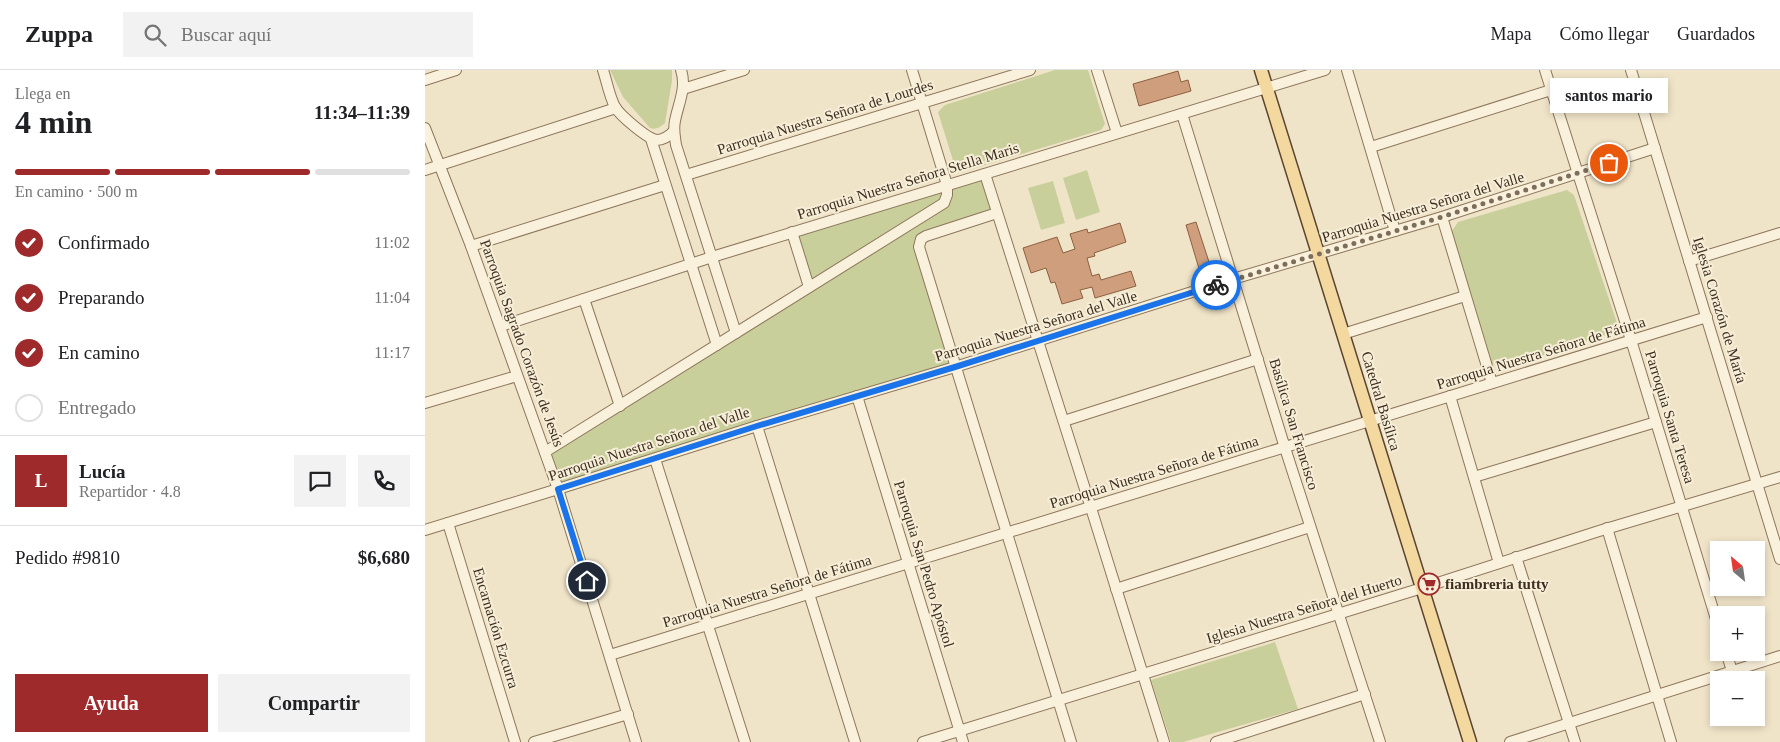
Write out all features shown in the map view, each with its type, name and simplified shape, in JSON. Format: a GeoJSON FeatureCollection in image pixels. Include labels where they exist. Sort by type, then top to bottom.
{"type":"FeatureCollection","features":[{"type":"Feature","properties":{"kind":"main road","name":"Catedral Basílica"},"geometry":{"type":"LineString","coordinates":[[1261,70],[1470,742]]}},
{"type":"Feature","properties":{"kind":"street"},"geometry":{"type":"LineString","coordinates":[[425,80],[456,70]]}},
{"type":"Feature","properties":{"kind":"street"},"geometry":{"type":"LineString","coordinates":[[603,70],[616,108],[651,139],[717,345]]}},
{"type":"Feature","properties":{"kind":"street"},"geometry":{"type":"LineString","coordinates":[[681,70],[683,89],[675,122],[676,145],[736,333]]}},
{"type":"Feature","properties":{"kind":"street"},"geometry":{"type":"LineString","coordinates":[[683,89],[744,70]]}},
{"type":"Feature","properties":{"kind":"street"},"geometry":{"type":"LineString","coordinates":[[545,452],[944,203],[947,185],[912,70]]}},
{"type":"Feature","properties":{"kind":"street","name":"Parroquia Nuestra Señora de Lourdes"},"geometry":{"type":"LineString","coordinates":[[686,175],[1030,70]]}},
{"type":"Feature","properties":{"kind":"street"},"geometry":{"type":"LineString","coordinates":[[1097,70],[1117,133]]}},
{"type":"Feature","properties":{"kind":"street","name":"Parroquia Nuestra Señora Stella Maris"},"geometry":{"type":"LineString","coordinates":[[501,326],[792,232],[1325,70]]}},
{"type":"Feature","properties":{"kind":"street"},"geometry":{"type":"LineString","coordinates":[[1347,70],[1395,231]]}},
{"type":"Feature","properties":{"kind":"street","name":"Parroquia Santa Teresa"},"geometry":{"type":"LineString","coordinates":[[1545,70],[1631,340],[1712,606]]}},
{"type":"Feature","properties":{"kind":"street","name":"Iglesia Corazón de María"},"geometry":{"type":"LineString","coordinates":[[1631,70],[1780,558]]}},
{"type":"Feature","properties":{"kind":"street"},"geometry":{"type":"LineString","coordinates":[[1371,147],[1551,90]]}},
{"type":"Feature","properties":{"kind":"street"},"geometry":{"type":"LineString","coordinates":[[425,170],[616,108]]}},
{"type":"Feature","properties":{"kind":"street","name":"Basílica San Francisco"},"geometry":{"type":"LineString","coordinates":[[1182,114],[1285,448],[1380,742]]}},
{"type":"Feature","properties":{"kind":"street","name":"Parroquia Sagrado Corazón de Jesús"},"geometry":{"type":"LineString","coordinates":[[425,128],[501,326],[558,489],[636,742]]}},
{"type":"Feature","properties":{"kind":"street"},"geometry":{"type":"LineString","coordinates":[[651,139],[659,140],[666,138],[674,131]]}},
{"type":"Feature","properties":{"kind":"street","name":"Parroquia Nuestra Señora del Valle"},"geometry":{"type":"LineString","coordinates":[[425,530],[757,426],[1442,217],[1655,148]]}},
{"type":"Feature","properties":{"kind":"street"},"geometry":{"type":"LineString","coordinates":[[985,174],[1164,742]]}},
{"type":"Feature","properties":{"kind":"street"},"geometry":{"type":"LineString","coordinates":[[471,246],[665,185]]}},
{"type":"Feature","properties":{"kind":"street"},"geometry":{"type":"LineString","coordinates":[[997,213],[926,236],[919,243],[955,367],[1071,742]]}},
{"type":"Feature","properties":{"kind":"street"},"geometry":{"type":"LineString","coordinates":[[1442,217],[1492,383]]}},
{"type":"Feature","properties":{"kind":"street"},"geometry":{"type":"LineString","coordinates":[[792,232],[809,287]]}},
{"type":"Feature","properties":{"kind":"street"},"geometry":{"type":"LineString","coordinates":[[1689,261],[1780,233]]}},
{"type":"Feature","properties":{"kind":"street"},"geometry":{"type":"LineString","coordinates":[[1343,334],[1465,296]]}},
{"type":"Feature","properties":{"kind":"street"},"geometry":{"type":"LineString","coordinates":[[584,299],[620,406]]}},
{"type":"Feature","properties":{"kind":"street","name":"Parroquia Nuestra Señora de Fátima"},"geometry":{"type":"LineString","coordinates":[[610,655],[1707,318]]}},
{"type":"Feature","properties":{"kind":"street"},"geometry":{"type":"LineString","coordinates":[[1064,421],[1259,359]]}},
{"type":"Feature","properties":{"kind":"street"},"geometry":{"type":"LineString","coordinates":[[425,404],[517,376]]}},
{"type":"Feature","properties":{"kind":"street","name":"Parroquia San Pedro Apóstol"},"geometry":{"type":"LineString","coordinates":[[857,396],[963,742]]}},
{"type":"Feature","properties":{"kind":"street"},"geometry":{"type":"LineString","coordinates":[[1450,396],[1499,563]]}},
{"type":"Feature","properties":{"kind":"street"},"geometry":{"type":"LineString","coordinates":[[1475,477],[1656,422]]}},
{"type":"Feature","properties":{"kind":"street"},"geometry":{"type":"LineString","coordinates":[[757,426],[855,742]]}},
{"type":"Feature","properties":{"kind":"street"},"geometry":{"type":"LineString","coordinates":[[655,459],[745,742]]}},
{"type":"Feature","properties":{"kind":"street","name":"Iglesia Nuestra Señora del Huerto"},"geometry":{"type":"LineString","coordinates":[[923,742],[1339,614],[1607,528],[1780,477]]}},
{"type":"Feature","properties":{"kind":"street","name":"Encarnación Ezcurra"},"geometry":{"type":"LineString","coordinates":[[448,523],[515,742]]}},
{"type":"Feature","properties":{"kind":"street"},"geometry":{"type":"LineString","coordinates":[[1116,589],[1311,527]]}},
{"type":"Feature","properties":{"kind":"street"},"geometry":{"type":"LineString","coordinates":[[1607,528],[1671,742]]}},
{"type":"Feature","properties":{"kind":"street"},"geometry":{"type":"LineString","coordinates":[[1516,557],[1575,742]]}},
{"type":"Feature","properties":{"kind":"street"},"geometry":{"type":"LineString","coordinates":[[1735,671],[1780,656]]}},
{"type":"Feature","properties":{"kind":"street"},"geometry":{"type":"LineString","coordinates":[[1509,742],[1710,679]]}},
{"type":"Feature","properties":{"kind":"street"},"geometry":{"type":"LineString","coordinates":[[1216,742],[1365,694]]}},
{"type":"Feature","properties":{"kind":"street"},"geometry":{"type":"LineString","coordinates":[[534,742],[628,714]]}},
{"type":"Feature","properties":{"kind":"green space"},"geometry":{"type":"Polygon","coordinates":[[[610,70],[672,70],[665,123],[657,128],[650,128],[623,97],[610,70]]]}},
{"type":"Feature","properties":{"kind":"green space"},"geometry":{"type":"Polygon","coordinates":[[[1055,70],[1088,70],[1105,124],[1101,130],[965,171],[955,167],[938,112],[945,105],[1055,70]]]}},
{"type":"Feature","properties":{"kind":"green space"},"geometry":{"type":"Polygon","coordinates":[[[1087,170],[1100,212],[1076,220],[1063,178],[1087,170]]]}},
{"type":"Feature","properties":{"kind":"green space"},"geometry":{"type":"Polygon","coordinates":[[[984,174],[996,212],[921,239],[955,367],[559,489],[546,453],[809,287],[792,233],[984,174]]]}},
{"type":"Feature","properties":{"kind":"green space"},"geometry":{"type":"Polygon","coordinates":[[[1053,181],[1065,223],[1041,230],[1028,188],[1053,181]]]}},
{"type":"Feature","properties":{"kind":"green space"},"geometry":{"type":"Polygon","coordinates":[[[1567,190],[1574,195],[1617,323],[1612,333],[1501,369],[1492,363],[1452,231],[1458,222],[1567,190]]]}},
{"type":"Feature","properties":{"kind":"green space"},"geometry":{"type":"Polygon","coordinates":[[[1275,642],[1298,709],[1183,742],[1171,742],[1151,680],[1275,642]]]}},
{"type":"Feature","properties":{"kind":"building"},"geometry":{"type":"Polygon","coordinates":[[[1178,71],[1181,82],[1188,80],[1191,91],[1139,106],[1133,84],[1178,71]]]}},
{"type":"Feature","properties":{"kind":"building"},"geometry":{"type":"Polygon","coordinates":[[[1196,222],[1211,268],[1200,272],[1186,225],[1196,222]]]}},
{"type":"Feature","properties":{"kind":"building"},"geometry":{"type":"Polygon","coordinates":[[[1120,223],[1126,242],[1094,253],[1095,256],[1087,258],[1092,276],[1099,274],[1101,280],[1131,271],[1136,286],[1095,298],[1092,287],[1080,290],[1083,298],[1062,304],[1055,282],[1051,283],[1046,268],[1031,273],[1023,248],[1057,237],[1063,253],[1075,249],[1070,234],[1087,229],[1088,233],[1120,223]]]}},
{"type":"Feature","properties":{"kind":"way so far"},"geometry":{"type":"LineString","coordinates":[[1216,285],[1442,217],[1609,163]]}},
{"type":"Feature","properties":{"kind":"place","name":"santos mario"},"geometry":{"type":"Point","coordinates":[1609,163]}},
{"type":"Feature","properties":{"kind":"place","name":"fiambreria tutty"},"geometry":{"type":"Point","coordinates":[1429,584]}},
{"type":"Feature","properties":{"kind":"route"},"geometry":{"type":"LineString","coordinates":[[587,581],[558,489],[1216,285]]}}]}
